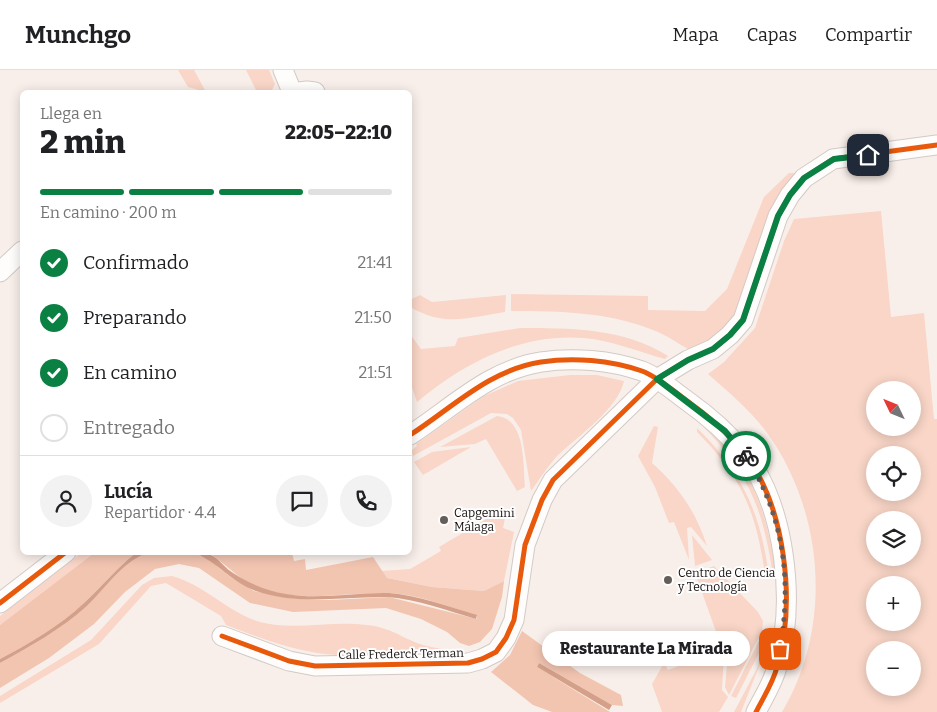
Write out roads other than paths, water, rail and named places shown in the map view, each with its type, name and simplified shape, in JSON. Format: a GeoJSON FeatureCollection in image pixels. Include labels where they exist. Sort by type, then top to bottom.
{"type":"FeatureCollection","features":[{"type":"Feature","properties":{"kind":"street"},"geometry":{"type":"LineString","coordinates":[[283,70],[291,90]]}},
{"type":"Feature","properties":{"kind":"street","name":"Calle Frederck Terman"},"geometry":{"type":"LineString","coordinates":[[222,636],[289,661],[315,666],[468,663],[496,652],[506,638],[514,620],[525,546],[542,500],[554,480],[657,379],[688,360],[713,349],[730,335],[743,320],[778,216],[790,195],[804,178],[834,159],[937,145]]}},
{"type":"Feature","properties":{"kind":"street"},"geometry":{"type":"LineString","coordinates":[[0,272],[20,253]]}},
{"type":"Feature","properties":{"kind":"street"},"geometry":{"type":"LineString","coordinates":[[412,430],[472,389],[505,373],[539,362],[568,359],[592,360],[641,371],[657,379],[725,431],[745,454],[759,477],[782,540],[786,600],[783,630],[777,668],[756,712]]}},
{"type":"Feature","properties":{"kind":"street"},"geometry":{"type":"LineString","coordinates":[[0,603],[62,555]]}},
{"type":"Feature","properties":{"kind":"place","name":"Capgemini Málaga"},"geometry":{"type":"Point","coordinates":[444,520]}},
{"type":"Feature","properties":{"kind":"place","name":"Centro de Ciencia y Tecnología"},"geometry":{"type":"Point","coordinates":[668,580]}},
{"type":"Feature","properties":{"kind":"place","name":"Restaurante La Mirada"},"geometry":{"type":"Point","coordinates":[780,649]}}]}
